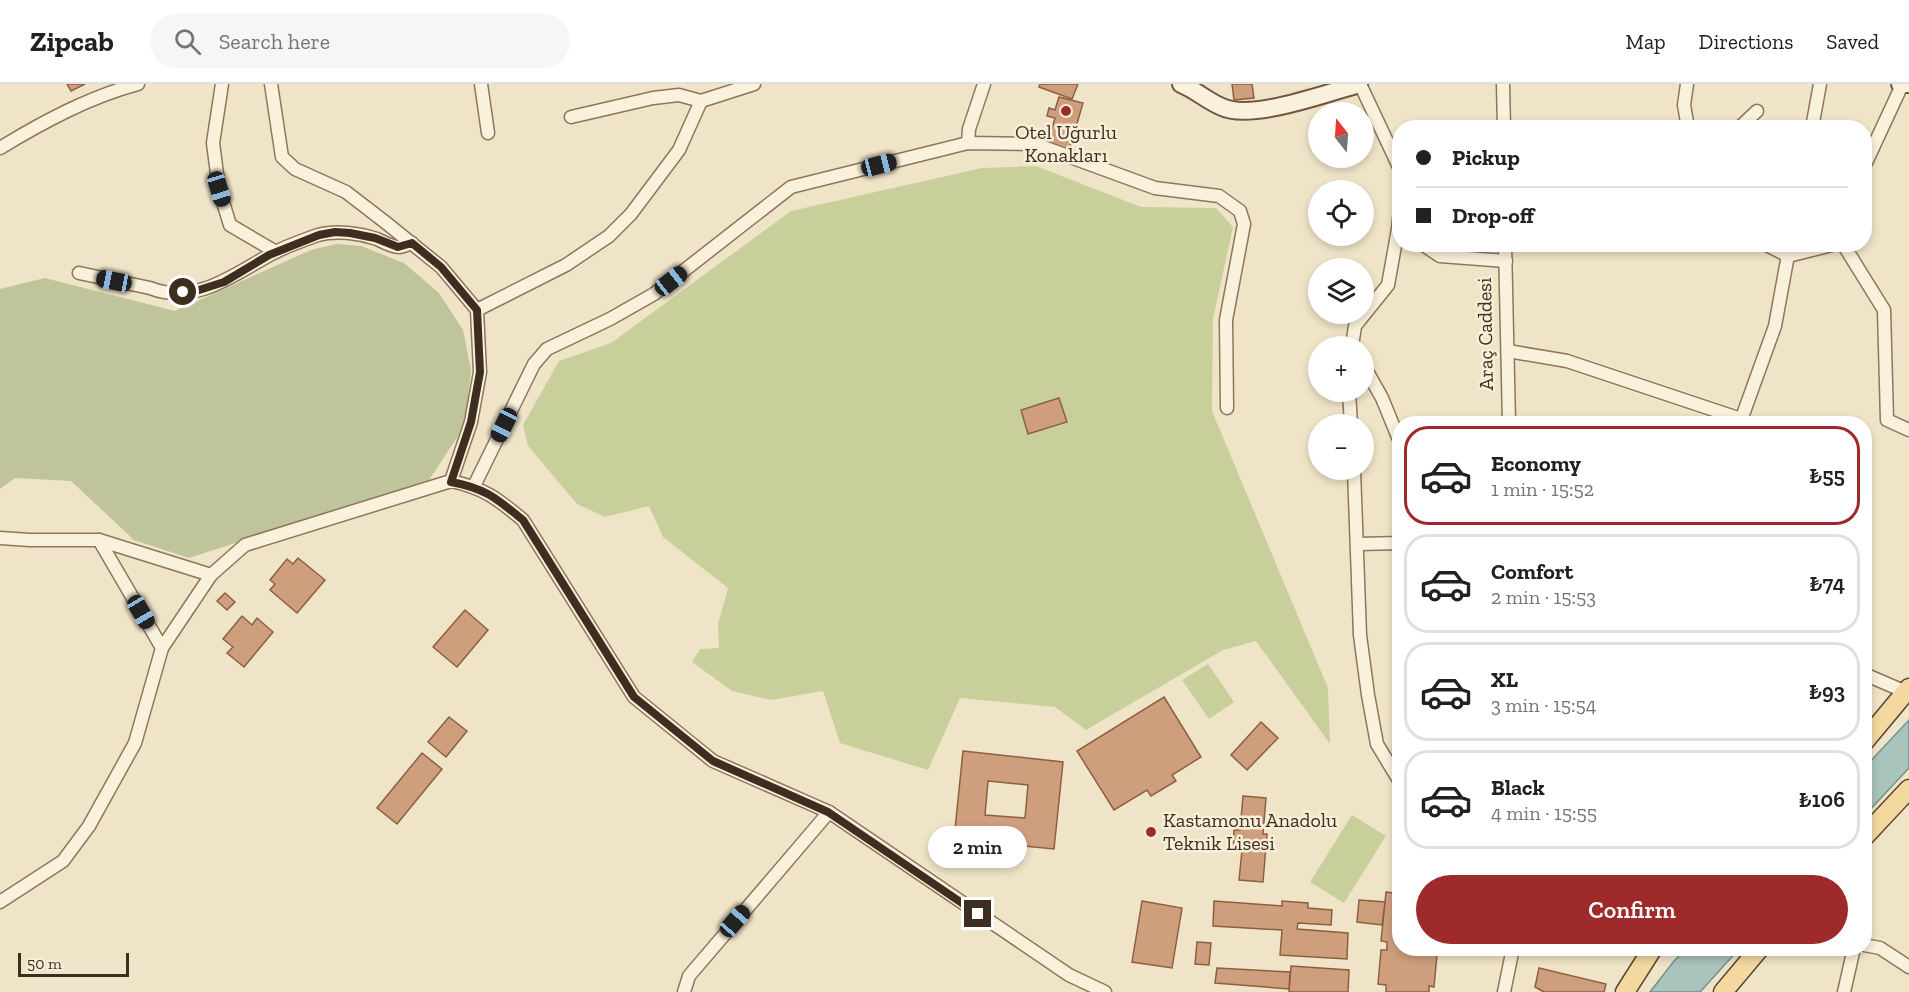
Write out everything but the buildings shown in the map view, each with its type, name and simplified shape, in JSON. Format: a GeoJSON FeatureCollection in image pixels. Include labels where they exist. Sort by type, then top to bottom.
{"type":"FeatureCollection","features":[{"type":"Feature","properties":{"kind":"main road"},"geometry":{"type":"LineString","coordinates":[[1181,84],[1195,90],[1222,108],[1248,112],[1360,84]]}},
{"type":"Feature","properties":{"kind":"main road"},"geometry":{"type":"LineString","coordinates":[[1901,84],[1909,84]]}},
{"type":"Feature","properties":{"kind":"main road"},"geometry":{"type":"LineString","coordinates":[[1872,733],[1908,690]]}},
{"type":"Feature","properties":{"kind":"main road"},"geometry":{"type":"LineString","coordinates":[[1872,828],[1909,789]]}},
{"type":"Feature","properties":{"kind":"main road"},"geometry":{"type":"LineString","coordinates":[[1625,992],[1648,956]]}},
{"type":"Feature","properties":{"kind":"main road"},"geometry":{"type":"LineString","coordinates":[[1723,992],[1753,956]]}},
{"type":"Feature","properties":{"kind":"street"},"geometry":{"type":"LineString","coordinates":[[0,148],[40,124],[119,89],[138,84]]}},
{"type":"Feature","properties":{"kind":"street"},"geometry":{"type":"LineString","coordinates":[[222,84],[213,143],[219,189],[230,225],[276,252]]}},
{"type":"Feature","properties":{"kind":"street"},"geometry":{"type":"LineString","coordinates":[[271,84],[282,157],[295,169],[346,192],[412,243],[441,267],[477,310],[480,372],[471,422],[451,482]]}},
{"type":"Feature","properties":{"kind":"street"},"geometry":{"type":"LineString","coordinates":[[481,84],[488,133]]}},
{"type":"Feature","properties":{"kind":"street"},"geometry":{"type":"LineString","coordinates":[[571,117],[653,98],[679,95],[700,101],[753,84]]}},
{"type":"Feature","properties":{"kind":"street"},"geometry":{"type":"LineString","coordinates":[[968,143],[969,129],[984,84]]}},
{"type":"Feature","properties":{"kind":"street"},"geometry":{"type":"LineString","coordinates":[[1360,84],[1392,152]]}},
{"type":"Feature","properties":{"kind":"street"},"geometry":{"type":"LineString","coordinates":[[1503,84],[1504,120]]}},
{"type":"Feature","properties":{"kind":"street"},"geometry":{"type":"LineString","coordinates":[[1687,84],[1684,105],[1687,120]]}},
{"type":"Feature","properties":{"kind":"street"},"geometry":{"type":"LineString","coordinates":[[1813,120],[1820,84]]}},
{"type":"Feature","properties":{"kind":"street"},"geometry":{"type":"LineString","coordinates":[[1872,149],[1901,84]]}},
{"type":"Feature","properties":{"kind":"street"},"geometry":{"type":"LineString","coordinates":[[477,310],[566,265],[609,236],[631,214],[679,150],[700,101]]}},
{"type":"Feature","properties":{"kind":"street"},"geometry":{"type":"LineString","coordinates":[[1748,120],[1758,111]]}},
{"type":"Feature","properties":{"kind":"street"},"geometry":{"type":"LineString","coordinates":[[474,486],[534,364],[547,349],[610,319],[654,294],[791,188],[968,143],[1035,144],[1155,188],[1219,196],[1240,211],[1244,224],[1226,321],[1227,408]]}},
{"type":"Feature","properties":{"kind":"street"},"geometry":{"type":"LineString","coordinates":[[79,273],[161,292],[183,292],[199,290],[224,282],[276,252],[319,235],[335,232],[361,235],[398,247],[412,243]]}},
{"type":"Feature","properties":{"kind":"street"},"geometry":{"type":"LineString","coordinates":[[1354,336],[1355,326],[1388,285],[1395,252]]}},
{"type":"Feature","properties":{"kind":"street"},"geometry":{"type":"LineString","coordinates":[[1434,252],[1440,256],[1506,261]]}},
{"type":"Feature","properties":{"kind":"street","name":"Araç Caddesi"},"geometry":{"type":"LineString","coordinates":[[1505,252],[1509,416]]}},
{"type":"Feature","properties":{"kind":"street"},"geometry":{"type":"LineString","coordinates":[[1742,416],[1775,326],[1789,252]]}},
{"type":"Feature","properties":{"kind":"street"},"geometry":{"type":"LineString","coordinates":[[1848,252],[1884,310],[1887,420],[1909,430]]}},
{"type":"Feature","properties":{"kind":"street"},"geometry":{"type":"LineString","coordinates":[[1508,351],[1567,361],[1726,416]]}},
{"type":"Feature","properties":{"kind":"street"},"geometry":{"type":"LineString","coordinates":[[1374,384],[1392,423]]}},
{"type":"Feature","properties":{"kind":"street"},"geometry":{"type":"LineString","coordinates":[[1355,480],[1360,635],[1377,744],[1392,769]]}},
{"type":"Feature","properties":{"kind":"street"},"geometry":{"type":"LineString","coordinates":[[0,902],[63,861],[89,826],[135,743],[162,648],[211,575],[245,545],[451,482],[474,486],[500,501],[523,520],[634,697],[713,761],[828,812],[1069,975],[1105,992]]}},
{"type":"Feature","properties":{"kind":"street"},"geometry":{"type":"LineString","coordinates":[[0,538],[99,540],[211,575]]}},
{"type":"Feature","properties":{"kind":"street"},"geometry":{"type":"LineString","coordinates":[[99,540],[162,648]]}},
{"type":"Feature","properties":{"kind":"street"},"geometry":{"type":"LineString","coordinates":[[1358,544],[1392,543]]}},
{"type":"Feature","properties":{"kind":"street"},"geometry":{"type":"LineString","coordinates":[[1872,677],[1908,690]]}},
{"type":"Feature","properties":{"kind":"street"},"geometry":{"type":"LineString","coordinates":[[684,992],[689,976],[828,812]]}},
{"type":"Feature","properties":{"kind":"street"},"geometry":{"type":"LineString","coordinates":[[1872,946],[1880,948],[1909,967]]}},
{"type":"Feature","properties":{"kind":"street"},"geometry":{"type":"LineString","coordinates":[[1504,992],[1511,956]]}},
{"type":"Feature","properties":{"kind":"street"},"geometry":{"type":"LineString","coordinates":[[1844,992],[1852,956]]}},
{"type":"Feature","properties":{"kind":"green space"},"geometry":{"type":"Polygon","coordinates":[[[1036,166],[1141,207],[1216,208],[1233,227],[1213,319],[1212,411],[1328,688],[1330,744],[1256,641],[1223,650],[1086,730],[1055,707],[960,698],[928,770],[840,743],[823,691],[771,700],[732,691],[692,662],[700,649],[719,648],[718,624],[728,588],[663,537],[649,506],[605,517],[577,504],[528,446],[523,425],[559,361],[611,343],[791,211],[982,168],[1036,166]],[[1059,398],[1020,409],[1028,435],[1068,423],[1059,398]]]}},
{"type":"Feature","properties":{"kind":"green space"},"geometry":{"type":"Polygon","coordinates":[[[336,244],[361,246],[404,263],[439,293],[463,330],[471,370],[466,416],[458,436],[429,480],[189,558],[134,540],[71,481],[15,478],[0,489],[0,289],[45,278],[175,311],[311,250],[336,244]]]}},
{"type":"Feature","properties":{"kind":"green space"},"geometry":{"type":"Polygon","coordinates":[[[1208,664],[1234,702],[1209,719],[1182,680],[1208,664]]]}},
{"type":"Feature","properties":{"kind":"green space"},"geometry":{"type":"Polygon","coordinates":[[[1352,815],[1386,836],[1344,903],[1310,882],[1352,815]]]}},
{"type":"Feature","properties":{"kind":"water"},"geometry":{"type":"Polygon","coordinates":[[[1909,720],[1909,768],[1872,808],[1872,760],[1909,720]]]}},
{"type":"Feature","properties":{"kind":"water"},"geometry":{"type":"Polygon","coordinates":[[[1679,956],[1733,956],[1700,992],[1650,992],[1679,956]]]}},
{"type":"Feature","properties":{"kind":"place","name":"Otel Uğurlu Konakları"},"geometry":{"type":"Point","coordinates":[1066,111]}},
{"type":"Feature","properties":{"kind":"place","name":"Kastamonu Anadolu Teknik Lisesi"},"geometry":{"type":"Point","coordinates":[1151,832]}},
{"type":"Feature","properties":{"kind":"route"},"geometry":{"type":"LineString","coordinates":[[183,292],[199,290],[224,282],[269,255],[319,235],[335,232],[350,233],[375,238],[398,247],[412,243],[441,267],[477,310],[480,372],[471,422],[451,482],[474,486],[500,501],[523,520],[634,697],[713,761],[828,812],[978,914]]}}]}
